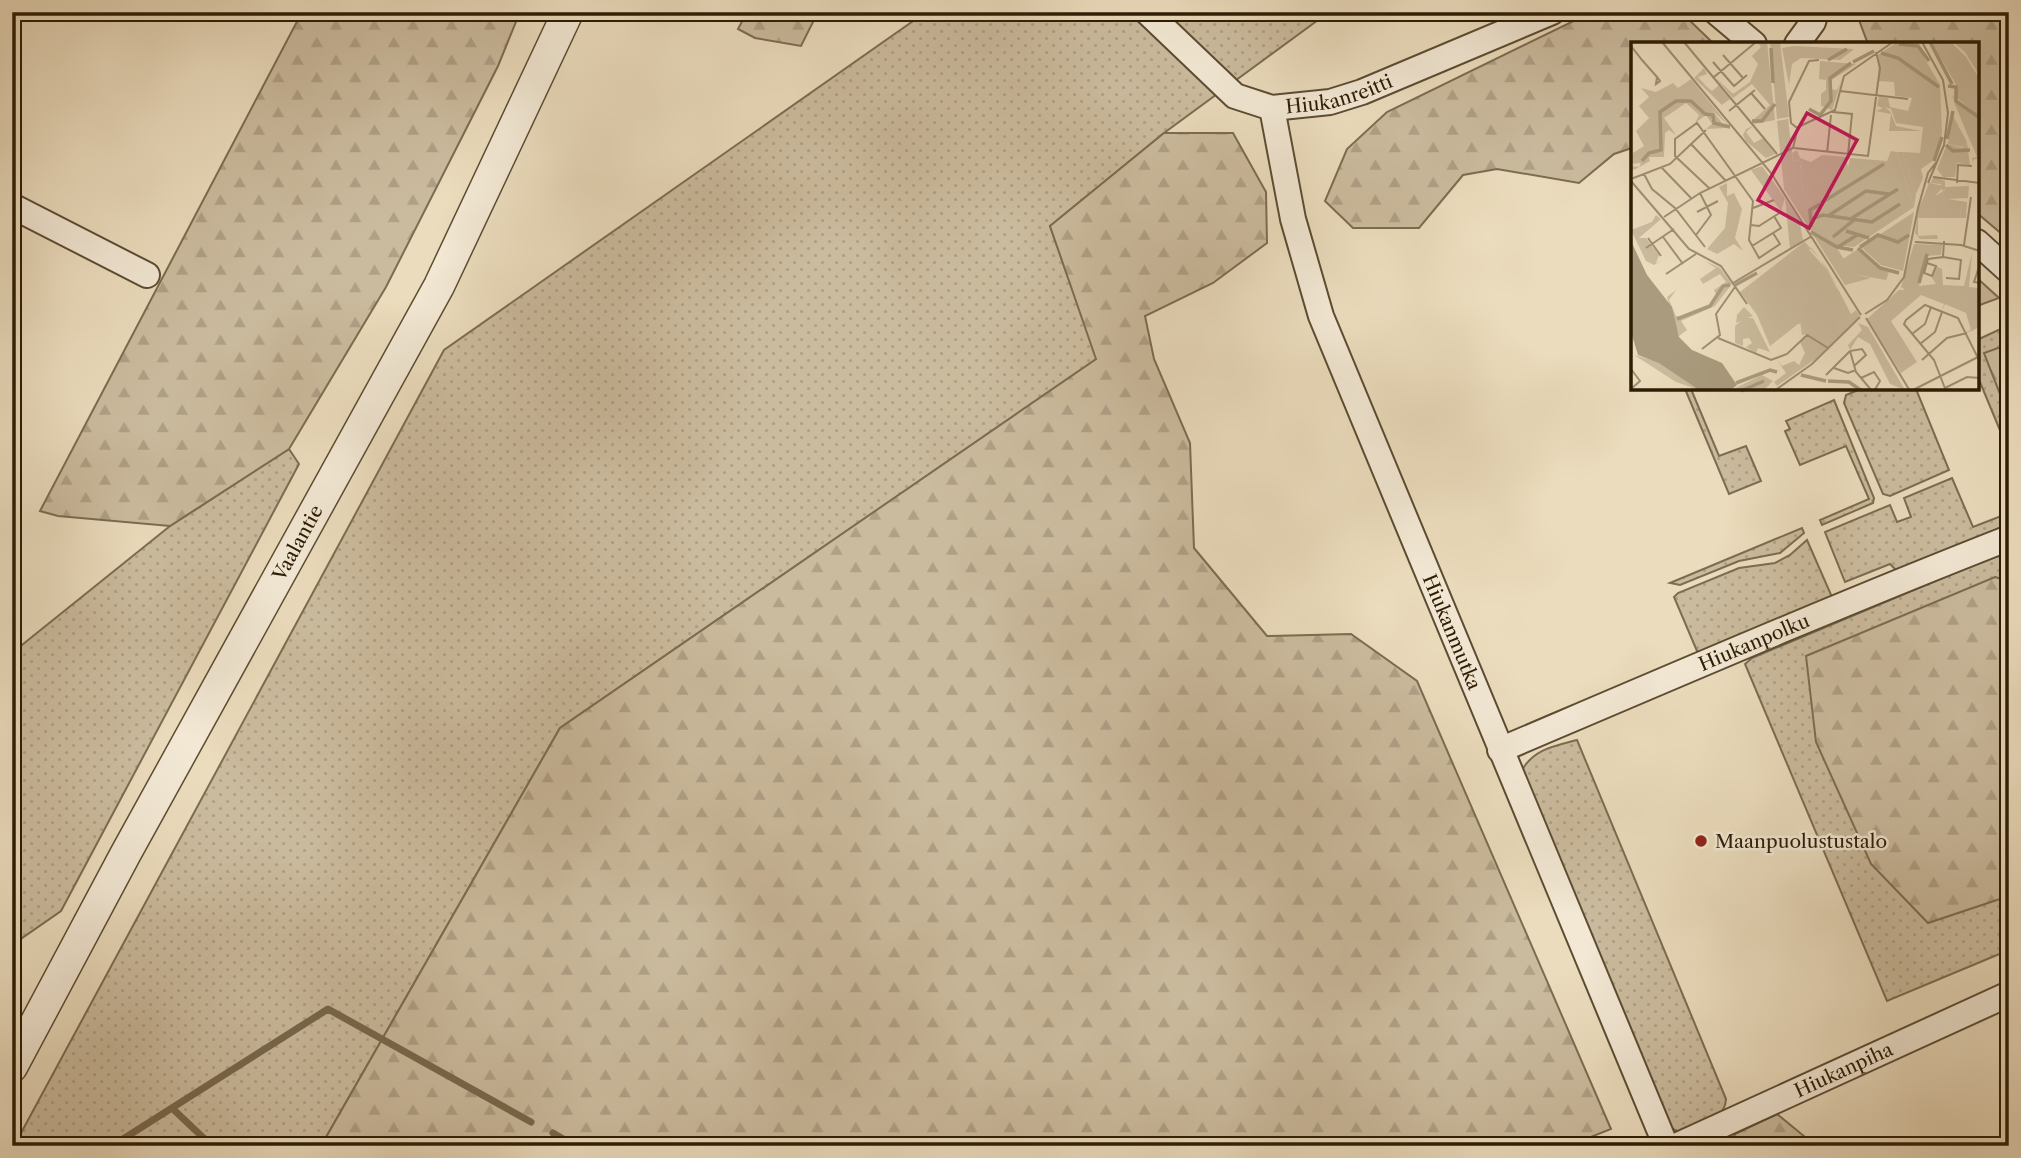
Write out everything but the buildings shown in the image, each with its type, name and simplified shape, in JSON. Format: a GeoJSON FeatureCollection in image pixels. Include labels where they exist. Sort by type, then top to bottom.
{"type":"FeatureCollection","features":[{"type":"Feature","properties":{"kind":"street","name":"Vaalantie"},"geometry":{"type":"LineString","coordinates":[[12,1067],[119,865],[439,286],[568,12]]}},
{"type":"Feature","properties":{"kind":"street","name":"Hiukanreitti"},"geometry":{"type":"LineString","coordinates":[[1147,12],[1220,85],[1253,104],[1272,108],[1330,102],[1362,92],[1552,12]]}},
{"type":"Feature","properties":{"kind":"street"},"geometry":{"type":"LineString","coordinates":[[1716,12],[1752,42]]}},
{"type":"Feature","properties":{"kind":"street"},"geometry":{"type":"LineString","coordinates":[[1798,42],[1813,22],[1816,12]]}},
{"type":"Feature","properties":{"kind":"street","name":"Hiukanmutka"},"geometry":{"type":"LineString","coordinates":[[1272,108],[1293,219],[1321,316],[1665,1146]]}},
{"type":"Feature","properties":{"kind":"street"},"geometry":{"type":"LineString","coordinates":[[12,206],[147,275]]}},
{"type":"Feature","properties":{"kind":"street"},"geometry":{"type":"LineString","coordinates":[[1979,244],[2009,271]]}},
{"type":"Feature","properties":{"kind":"street","name":"Hiukanpolku"},"geometry":{"type":"LineString","coordinates":[[1500,750],[1706,665],[1844,603],[2009,538]]}},
{"type":"Feature","properties":{"kind":"street","name":"Hiukanpiha"},"geometry":{"type":"LineString","coordinates":[[1676,1146],[2009,994]]}},
{"type":"Feature","properties":{"kind":"green space"},"geometry":{"type":"Polygon","coordinates":[[[302,12],[520,12],[498,66],[386,287],[289,449],[170,526],[58,516],[40,511],[302,12]]]}},
{"type":"Feature","properties":{"kind":"green space"},"geometry":{"type":"Polygon","coordinates":[[[747,12],[818,12],[801,46],[755,38],[738,29],[747,12]]]}},
{"type":"Feature","properties":{"kind":"green space"},"geometry":{"type":"Polygon","coordinates":[[[926,12],[1329,12],[1164,133],[1050,226],[1097,359],[560,728],[321,1146],[14,1146],[444,350],[926,12]]]}},
{"type":"Feature","properties":{"kind":"green space"},"geometry":{"type":"Polygon","coordinates":[[[1592,12],[1683,14],[1712,42],[1631,42],[1631,148],[1614,154],[1579,183],[1497,169],[1463,175],[1419,228],[1353,228],[1325,201],[1347,149],[1387,112],[1592,12]]]}},
{"type":"Feature","properties":{"kind":"green space"},"geometry":{"type":"Polygon","coordinates":[[[1856,12],[2009,12],[2009,240],[1979,215],[1979,42],[1867,42],[1856,12]]]}},
{"type":"Feature","properties":{"kind":"green space"},"geometry":{"type":"Polygon","coordinates":[[[1164,133],[1233,133],[1266,192],[1267,243],[1213,283],[1145,316],[1154,359],[1190,443],[1194,548],[1267,636],[1351,634],[1417,681],[1611,1129],[1568,1146],[321,1146],[560,728],[1096,359],[1050,226],[1164,133]]]}},
{"type":"Feature","properties":{"kind":"green space"},"geometry":{"type":"Polygon","coordinates":[[[1979,280],[1999,298],[1979,305],[1979,280]]]}},
{"type":"Feature","properties":{"kind":"green space"},"geometry":{"type":"Polygon","coordinates":[[[2009,325],[2009,452],[1979,380],[1979,339],[2009,325]]]}},
{"type":"Feature","properties":{"kind":"green space"},"geometry":{"type":"Polygon","coordinates":[[[2009,344],[2009,417],[1984,353],[2009,344]]]}},
{"type":"Feature","properties":{"kind":"green space"},"geometry":{"type":"Polygon","coordinates":[[[1685,390],[1691,390],[1719,456],[1746,446],[1761,481],[1729,494],[1685,390]]]}},
{"type":"Feature","properties":{"kind":"green space"},"geometry":{"type":"Polygon","coordinates":[[[1858,390],[1916,390],[1949,470],[1890,496],[1883,494],[1844,403],[1846,395],[1858,390]]]}},
{"type":"Feature","properties":{"kind":"green space"},"geometry":{"type":"Polygon","coordinates":[[[1834,400],[1874,498],[1873,503],[1822,525],[1820,520],[1869,499],[1846,446],[1800,465],[1785,431],[1790,429],[1786,421],[1834,400]]]}},
{"type":"Feature","properties":{"kind":"green space"},"geometry":{"type":"Polygon","coordinates":[[[289,449],[299,464],[61,911],[12,945],[12,653],[170,526],[289,449]]]}},
{"type":"Feature","properties":{"kind":"green space"},"geometry":{"type":"Polygon","coordinates":[[[1952,478],[1973,527],[2009,513],[2009,528],[1900,574],[1890,564],[1845,582],[1825,532],[1890,505],[1897,522],[1911,517],[1904,498],[1952,478]]]}},
{"type":"Feature","properties":{"kind":"green space"},"geometry":{"type":"Polygon","coordinates":[[[1802,528],[1804,533],[1780,553],[1739,561],[1680,585],[1670,583],[1802,528]]]}},
{"type":"Feature","properties":{"kind":"green space"},"geometry":{"type":"Polygon","coordinates":[[[1807,540],[1832,597],[1708,653],[1697,651],[1674,597],[1739,568],[1775,563],[1790,555],[1807,540]]]}},
{"type":"Feature","properties":{"kind":"green space"},"geometry":{"type":"Polygon","coordinates":[[[2009,550],[2009,950],[1887,1001],[1745,664],[1752,658],[2009,550]]]}},
{"type":"Feature","properties":{"kind":"green space"},"geometry":{"type":"Polygon","coordinates":[[[1995,577],[2009,581],[2009,896],[1928,923],[1871,864],[1816,742],[1806,656],[1995,577]]]}},
{"type":"Feature","properties":{"kind":"green space"},"geometry":{"type":"Polygon","coordinates":[[[1577,740],[1726,1099],[1718,1116],[1692,1131],[1679,1132],[1664,1123],[1522,770],[1539,753],[1577,740]]]}},
{"type":"Feature","properties":{"kind":"green space"},"geometry":{"type":"Polygon","coordinates":[[[1777,1114],[1816,1146],[1731,1146],[1735,1134],[1777,1114]]]}},
{"type":"Feature","properties":{"kind":"waterway"},"geometry":{"type":"LineString","coordinates":[[112,1146],[328,1009],[531,1122]]}},
{"type":"Feature","properties":{"kind":"waterway"},"geometry":{"type":"LineString","coordinates":[[173,1109],[212,1146]]}},
{"type":"Feature","properties":{"kind":"waterway"},"geometry":{"type":"LineString","coordinates":[[553,1133],[575,1146]]}},
{"type":"Feature","properties":{"kind":"place","name":"Maanpuolustustalo"},"geometry":{"type":"Point","coordinates":[1701,841]}}]}
